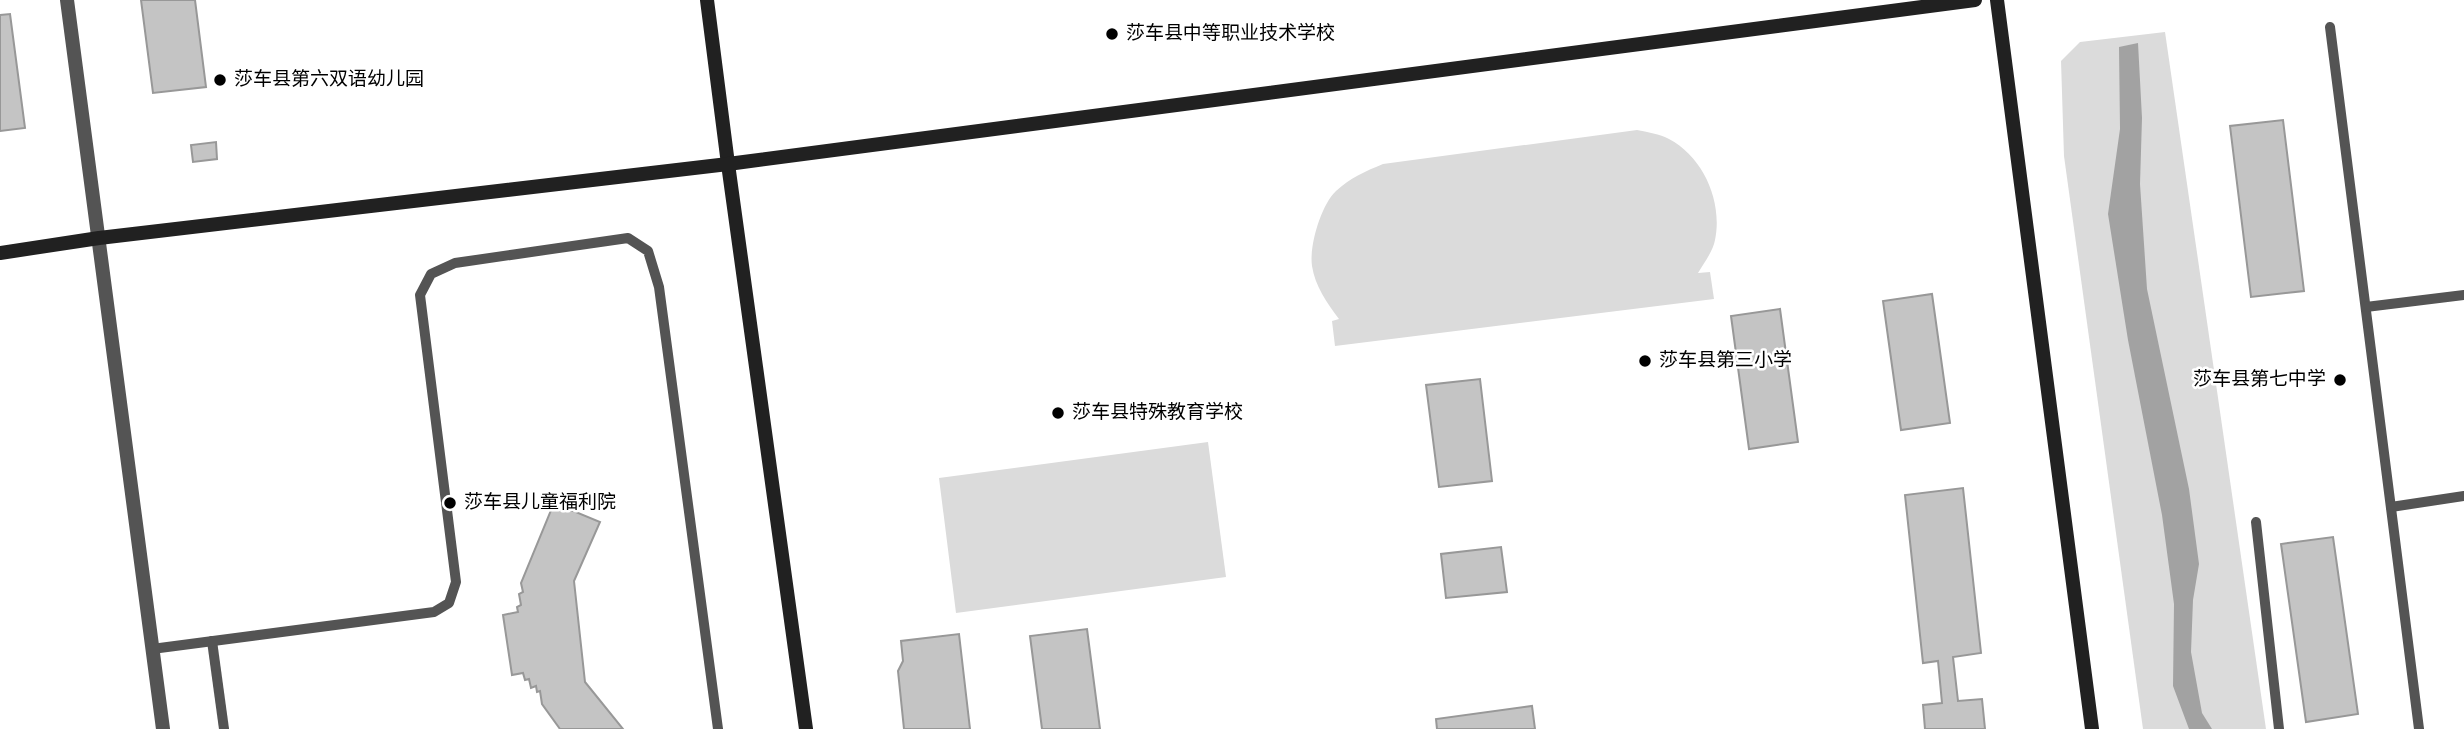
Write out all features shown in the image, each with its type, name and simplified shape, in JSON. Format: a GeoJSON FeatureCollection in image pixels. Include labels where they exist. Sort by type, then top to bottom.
{"type":"FeatureCollection","features":[{"type":"Feature","properties":{"kind":"street"},"geometry":{"type":"LineString","coordinates":[[67,0],[163,729]]}},
{"type":"Feature","properties":{"kind":"street"},"geometry":{"type":"LineString","coordinates":[[707,0],[727,164],[806,729]]}},
{"type":"Feature","properties":{"kind":"street"},"geometry":{"type":"LineString","coordinates":[[0,253],[99,238],[727,164],[1975,0]]}},
{"type":"Feature","properties":{"kind":"street"},"geometry":{"type":"LineString","coordinates":[[1997,0],[2092,729]]}},
{"type":"Feature","properties":{"kind":"lane"},"geometry":{"type":"LineString","coordinates":[[2330,27],[2419,729]]}},
{"type":"Feature","properties":{"kind":"lane"},"geometry":{"type":"LineString","coordinates":[[152,649],[434,612],[449,603],[456,582],[420,295],[431,274],[455,263],[628,239],[648,251],[659,287],[718,729]]}},
{"type":"Feature","properties":{"kind":"lane"},"geometry":{"type":"LineString","coordinates":[[2366,307],[2464,295]]}},
{"type":"Feature","properties":{"kind":"lane"},"geometry":{"type":"LineString","coordinates":[[2391,507],[2464,496]]}},
{"type":"Feature","properties":{"kind":"lane"},"geometry":{"type":"LineString","coordinates":[[2256,522],[2279,729]]}},
{"type":"Feature","properties":{"kind":"lane"},"geometry":{"type":"LineString","coordinates":[[212,641],[224,729]]}},
{"type":"Feature","properties":{"kind":"shaded area"},"geometry":{"type":"Polygon","coordinates":[[[2165,32],[2266,729],[2143,729],[2064,156],[2061,61],[2080,42],[2165,32]]]}},
{"type":"Feature","properties":{"kind":"shaded area"},"geometry":{"type":"Polygon","coordinates":[[[2138,43],[2142,118],[2140,184],[2147,289],[2189,489],[2199,564],[2193,600],[2191,652],[2202,713],[2212,729],[2189,729],[2173,686],[2174,604],[2162,515],[2128,340],[2108,214],[2120,129],[2119,47],[2138,43]]]}},
{"type":"Feature","properties":{"kind":"shaded area"},"geometry":{"type":"Polygon","coordinates":[[[1637,130],[1662,136],[1681,147],[1692,157],[1708,182],[1717,225],[1712,248],[1698,273],[1710,272],[1714,299],[1335,346],[1332,321],[1339,319],[1319,287],[1312,266],[1312,248],[1317,226],[1326,206],[1336,191],[1347,182],[1383,164],[1637,130]]]}},
{"type":"Feature","properties":{"kind":"shaded area"},"geometry":{"type":"Polygon","coordinates":[[[1208,442],[1226,577],[956,613],[939,478],[1208,442]]]}},
{"type":"Feature","properties":{"kind":"building"},"geometry":{"type":"Polygon","coordinates":[[[141,0],[195,0],[206,87],[153,93],[141,0]]]}},
{"type":"Feature","properties":{"kind":"building"},"geometry":{"type":"Polygon","coordinates":[[[10,14],[25,128],[0,131],[0,15],[10,14]]]}},
{"type":"Feature","properties":{"kind":"building"},"geometry":{"type":"Polygon","coordinates":[[[2283,120],[2304,291],[2251,297],[2230,126],[2283,120]]]}},
{"type":"Feature","properties":{"kind":"building"},"geometry":{"type":"Polygon","coordinates":[[[216,142],[217,159],[193,162],[191,145],[216,142]]]}},
{"type":"Feature","properties":{"kind":"building"},"geometry":{"type":"Polygon","coordinates":[[[1932,294],[1950,423],[1901,430],[1883,301],[1932,294]]]}},
{"type":"Feature","properties":{"kind":"building"},"geometry":{"type":"Polygon","coordinates":[[[1780,309],[1798,442],[1749,449],[1731,316],[1780,309]]]}},
{"type":"Feature","properties":{"kind":"building"},"geometry":{"type":"Polygon","coordinates":[[[1480,379],[1492,481],[1439,487],[1426,385],[1480,379]]]}},
{"type":"Feature","properties":{"kind":"building"},"geometry":{"type":"Polygon","coordinates":[[[1963,488],[1981,653],[1953,657],[1958,701],[1982,699],[1985,729],[1925,729],[1923,705],[1942,703],[1938,661],[1923,663],[1905,495],[1963,488]]]}},
{"type":"Feature","properties":{"kind":"building"},"geometry":{"type":"Polygon","coordinates":[[[554,503],[600,522],[574,581],[585,682],[623,729],[560,729],[542,704],[540,691],[537,692],[536,686],[531,688],[529,679],[525,680],[523,673],[512,675],[503,615],[518,612],[517,607],[521,605],[519,594],[523,592],[521,583],[554,503]]]}},
{"type":"Feature","properties":{"kind":"building"},"geometry":{"type":"Polygon","coordinates":[[[2333,537],[2358,714],[2306,722],[2281,544],[2333,537]]]}},
{"type":"Feature","properties":{"kind":"building"},"geometry":{"type":"Polygon","coordinates":[[[1501,547],[1507,592],[1446,598],[1441,554],[1501,547]]]}},
{"type":"Feature","properties":{"kind":"building"},"geometry":{"type":"Polygon","coordinates":[[[1087,629],[1100,729],[1042,729],[1030,636],[1087,629]]]}},
{"type":"Feature","properties":{"kind":"building"},"geometry":{"type":"Polygon","coordinates":[[[959,634],[970,729],[904,729],[898,671],[903,661],[901,641],[959,634]]]}},
{"type":"Feature","properties":{"kind":"building"},"geometry":{"type":"Polygon","coordinates":[[[1532,706],[1535,729],[1437,729],[1436,719],[1532,706]]]}},
{"type":"Feature","properties":{"kind":"place","name":"莎车县中等职业技术学校"},"geometry":{"type":"Point","coordinates":[1112,34]}},
{"type":"Feature","properties":{"kind":"place","name":"莎车县第六双语幼儿园"},"geometry":{"type":"Point","coordinates":[220,80]}},
{"type":"Feature","properties":{"kind":"place","name":"莎车县第三小学"},"geometry":{"type":"Point","coordinates":[1645,361]}},
{"type":"Feature","properties":{"kind":"place","name":"莎车县第七中学"},"geometry":{"type":"Point","coordinates":[2340,380]}},
{"type":"Feature","properties":{"kind":"place","name":"莎车县特殊教育学校"},"geometry":{"type":"Point","coordinates":[1058,413]}},
{"type":"Feature","properties":{"kind":"place","name":"莎车县儿童福利院"},"geometry":{"type":"Point","coordinates":[450,503]}}]}
